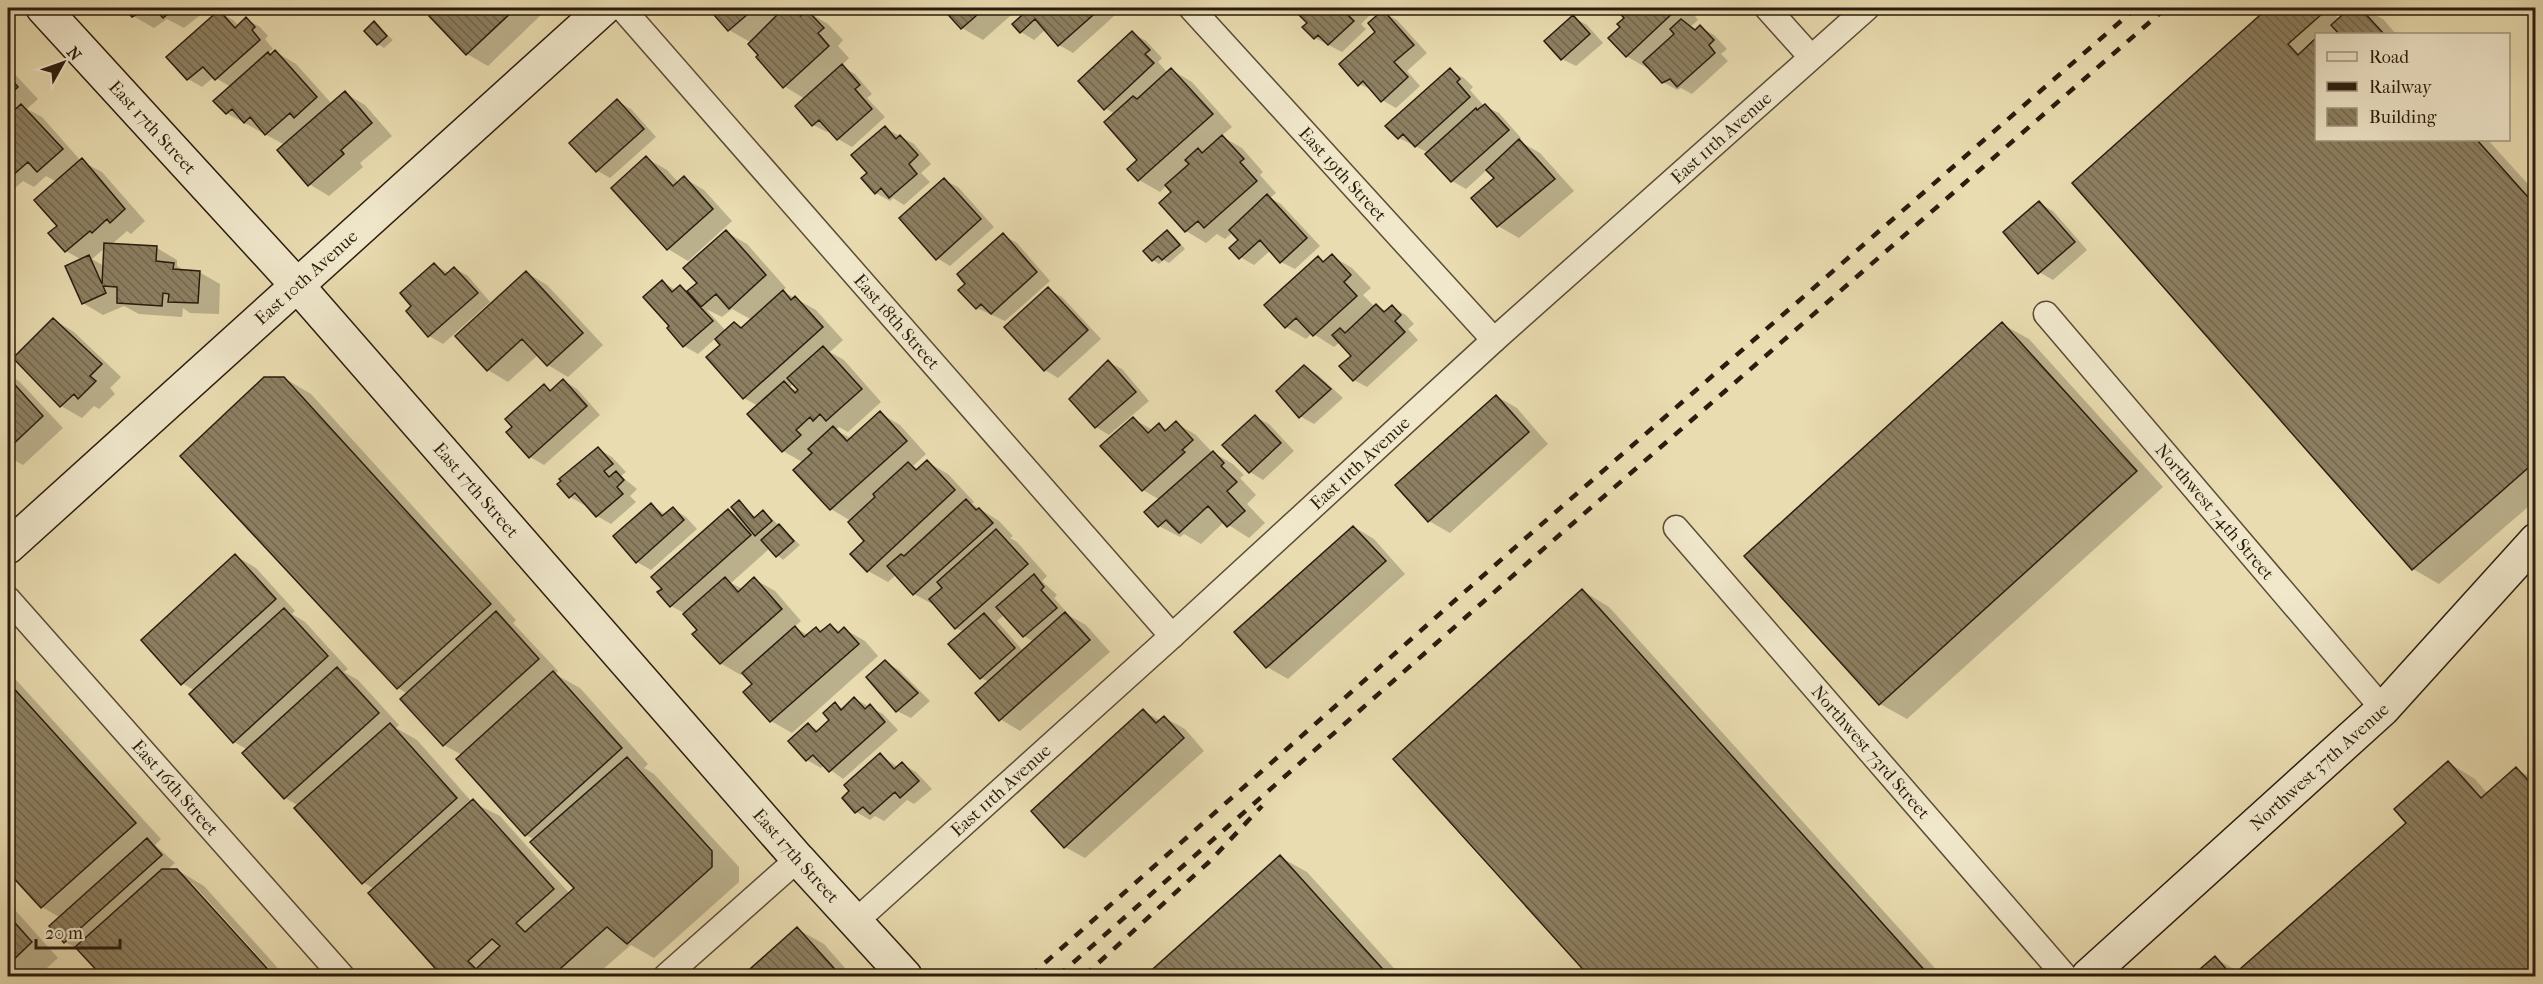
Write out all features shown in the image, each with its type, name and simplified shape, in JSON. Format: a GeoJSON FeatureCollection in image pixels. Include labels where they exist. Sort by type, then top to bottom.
{"type":"FeatureCollection","features":[{"type":"Feature","properties":{"kind":"street","name":"East 17th Street"},"geometry":{"type":"LineString","coordinates":[[43,8],[296,284],[798,859],[905,976]]}},
{"type":"Feature","properties":{"kind":"street","name":"East 10th Avenue"},"geometry":{"type":"LineString","coordinates":[[8,547],[296,284],[604,8]]}},
{"type":"Feature","properties":{"kind":"street","name":"East 18th Street"},"geometry":{"type":"LineString","coordinates":[[622,8],[1173,636]]}},
{"type":"Feature","properties":{"kind":"street","name":"East 19th Street"},"geometry":{"type":"LineString","coordinates":[[1191,8],[1494,340]]}},
{"type":"Feature","properties":{"kind":"street"},"geometry":{"type":"LineString","coordinates":[[1767,8],[1811,57]]}},
{"type":"Feature","properties":{"kind":"street","name":"East 11th Avenue"},"geometry":{"type":"LineString","coordinates":[[856,921],[1173,636],[1494,340],[1867,8]]}},
{"type":"Feature","properties":{"kind":"street","name":"Northwest 74th Street"},"geometry":{"type":"LineString","coordinates":[[2046,314],[2383,709]]}},
{"type":"Feature","properties":{"kind":"street","name":"Northwest 73rd Street"},"geometry":{"type":"LineString","coordinates":[[1676,528],[2065,976]]}},
{"type":"Feature","properties":{"kind":"street","name":"Northwest 37th Avenue"},"geometry":{"type":"LineString","coordinates":[[2088,976],[2383,709],[2534,543]]}},
{"type":"Feature","properties":{"kind":"street","name":"East 16th Street"},"geometry":{"type":"LineString","coordinates":[[8,599],[342,976]]}},
{"type":"Feature","properties":{"kind":"street"},"geometry":{"type":"LineString","coordinates":[[666,976],[798,859]]}},
{"type":"Feature","properties":{"kind":"building"},"geometry":{"type":"Polygon","coordinates":[[[124,8],[148,8],[132,17],[124,8]]]}},
{"type":"Feature","properties":{"kind":"building"},"geometry":{"type":"Polygon","coordinates":[[[154,8],[175,8],[163,18],[154,8]]]}},
{"type":"Feature","properties":{"kind":"building"},"geometry":{"type":"Polygon","coordinates":[[[438,8],[516,8],[466,55],[429,16],[438,8]]]}},
{"type":"Feature","properties":{"kind":"building"},"geometry":{"type":"Polygon","coordinates":[[[708,8],[755,8],[728,31],[708,8]]]}},
{"type":"Feature","properties":{"kind":"building"},"geometry":{"type":"Polygon","coordinates":[[[784,8],[794,8],[801,16],[807,10],[824,28],[818,33],[829,46],[783,88],[756,57],[758,55],[748,44],[784,8]]]}},
{"type":"Feature","properties":{"kind":"building"},"geometry":{"type":"Polygon","coordinates":[[[942,8],[985,8],[961,29],[942,8]]]}},
{"type":"Feature","properties":{"kind":"building"},"geometry":{"type":"Polygon","coordinates":[[[1030,8],[1101,8],[1058,46],[1035,19],[1020,33],[1012,24],[1030,8]]]}},
{"type":"Feature","properties":{"kind":"building"},"geometry":{"type":"Polygon","coordinates":[[[1292,8],[1356,8],[1348,15],[1354,21],[1328,45],[1318,35],[1314,39],[1302,27],[1307,23],[1292,8]]]}},
{"type":"Feature","properties":{"kind":"building"},"geometry":{"type":"Polygon","coordinates":[[[1615,8],[1678,8],[1626,57],[1608,38],[1620,27],[1617,24],[1624,18],[1615,8]]]}},
{"type":"Feature","properties":{"kind":"building"},"geometry":{"type":"Polygon","coordinates":[[[2268,8],[2317,8],[2322,14],[2288,44],[2298,55],[2315,39],[2315,141],[2478,141],[2536,206],[2536,461],[2412,570],[2072,183],[2268,8]]]}},
{"type":"Feature","properties":{"kind":"building"},"geometry":{"type":"Polygon","coordinates":[[[2350,8],[2360,8],[2383,33],[2338,33],[2331,25],[2350,8]]]}},
{"type":"Feature","properties":{"kind":"building"},"geometry":{"type":"Polygon","coordinates":[[[219,10],[235,28],[246,17],[255,27],[252,30],[260,40],[215,80],[203,67],[187,80],[166,57],[219,10]]]}},
{"type":"Feature","properties":{"kind":"building"},"geometry":{"type":"Polygon","coordinates":[[[1383,10],[1414,45],[1394,62],[1408,77],[1381,102],[1363,81],[1358,86],[1339,64],[1375,32],[1368,23],[1383,10]]]}},
{"type":"Feature","properties":{"kind":"building"},"geometry":{"type":"Polygon","coordinates":[[[1573,15],[1590,34],[1561,60],[1544,41],[1573,15]]]}},
{"type":"Feature","properties":{"kind":"building"},"geometry":{"type":"Polygon","coordinates":[[[1681,19],[1695,30],[1700,25],[1714,40],[1709,45],[1715,53],[1677,87],[1670,79],[1662,83],[1643,62],[1674,34],[1670,29],[1681,19]]]}},
{"type":"Feature","properties":{"kind":"building"},"geometry":{"type":"Polygon","coordinates":[[[374,21],[387,36],[377,45],[364,31],[374,21]]]}},
{"type":"Feature","properties":{"kind":"building"},"geometry":{"type":"Polygon","coordinates":[[[1132,31],[1150,50],[1145,54],[1154,63],[1104,110],[1078,81],[1132,31]]]}},
{"type":"Feature","properties":{"kind":"building"},"geometry":{"type":"Polygon","coordinates":[[[275,50],[317,97],[294,118],[290,113],[265,135],[250,117],[244,123],[232,109],[226,114],[213,101],[268,52],[270,55],[275,50]]]}},
{"type":"Feature","properties":{"kind":"building"},"geometry":{"type":"Polygon","coordinates":[[[842,64],[860,85],[855,89],[872,109],[837,140],[819,120],[812,126],[795,106],[842,64]]]}},
{"type":"Feature","properties":{"kind":"building"},"geometry":{"type":"Polygon","coordinates":[[[1171,68],[1213,114],[1138,181],[1127,169],[1137,160],[1104,122],[1133,96],[1137,99],[1171,68]]]}},
{"type":"Feature","properties":{"kind":"building"},"geometry":{"type":"Polygon","coordinates":[[[1450,68],[1460,79],[1457,82],[1470,97],[1415,147],[1403,134],[1398,139],[1385,126],[1450,68]]]}},
{"type":"Feature","properties":{"kind":"building"},"geometry":{"type":"Polygon","coordinates":[[[8,75],[18,87],[8,96],[8,75]]]}},
{"type":"Feature","properties":{"kind":"building"},"geometry":{"type":"Polygon","coordinates":[[[345,91],[372,123],[341,150],[344,154],[308,186],[277,150],[345,91]]]}},
{"type":"Feature","properties":{"kind":"building"},"geometry":{"type":"Polygon","coordinates":[[[617,99],[644,129],[596,172],[569,143],[617,99]]]}},
{"type":"Feature","properties":{"kind":"building"},"geometry":{"type":"Polygon","coordinates":[[[21,104],[63,149],[37,172],[28,162],[12,176],[8,171],[8,116],[21,104]]]}},
{"type":"Feature","properties":{"kind":"building"},"geometry":{"type":"Polygon","coordinates":[[[1485,104],[1509,130],[1451,182],[1425,154],[1476,108],[1477,110],[1485,104]]]}},
{"type":"Feature","properties":{"kind":"building"},"geometry":{"type":"Polygon","coordinates":[[[885,126],[896,139],[900,135],[918,155],[909,164],[917,174],[889,198],[881,188],[875,194],[861,178],[867,173],[851,155],[885,126]]]}},
{"type":"Feature","properties":{"kind":"building"},"geometry":{"type":"Polygon","coordinates":[[[1222,135],[1244,159],[1240,162],[1257,181],[1204,228],[1198,221],[1185,232],[1159,203],[1171,192],[1165,185],[1189,164],[1185,160],[1198,148],[1202,153],[1222,135]]]}},
{"type":"Feature","properties":{"kind":"building"},"geometry":{"type":"Polygon","coordinates":[[[1519,139],[1555,179],[1497,227],[1471,198],[1494,178],[1486,170],[1519,139]]]}},
{"type":"Feature","properties":{"kind":"building"},"geometry":{"type":"Polygon","coordinates":[[[646,156],[673,186],[684,176],[713,209],[667,250],[611,188],[646,156]]]}},
{"type":"Feature","properties":{"kind":"building"},"geometry":{"type":"Polygon","coordinates":[[[82,158],[125,209],[110,223],[107,219],[65,252],[48,233],[57,226],[34,200],[82,158]]]}},
{"type":"Feature","properties":{"kind":"building"},"geometry":{"type":"Polygon","coordinates":[[[944,178],[981,219],[936,260],[899,218],[944,178]]]}},
{"type":"Feature","properties":{"kind":"building"},"geometry":{"type":"Polygon","coordinates":[[[1267,194],[1307,238],[1280,263],[1260,240],[1239,259],[1229,248],[1238,240],[1229,230],[1267,194]]]}},
{"type":"Feature","properties":{"kind":"building"},"geometry":{"type":"Polygon","coordinates":[[[2039,201],[2075,242],[2038,274],[2003,232],[2039,201]]]}},
{"type":"Feature","properties":{"kind":"building"},"geometry":{"type":"Polygon","coordinates":[[[726,230],[766,275],[729,309],[716,294],[701,307],[687,291],[697,283],[683,268],[726,230]]]}},
{"type":"Feature","properties":{"kind":"building"},"geometry":{"type":"Polygon","coordinates":[[[1167,230],[1180,245],[1162,260],[1158,256],[1152,261],[1143,251],[1167,230]]]}},
{"type":"Feature","properties":{"kind":"building"},"geometry":{"type":"Polygon","coordinates":[[[1003,233],[1037,272],[991,314],[981,304],[976,309],[958,290],[965,284],[957,274],[1003,233]]]}},
{"type":"Feature","properties":{"kind":"building"},"geometry":{"type":"Polygon","coordinates":[[[104,243],[157,246],[156,261],[174,263],[173,269],[200,271],[198,303],[168,302],[169,294],[163,293],[162,306],[117,303],[117,287],[103,286],[106,293],[82,304],[65,266],[89,255],[102,284],[104,243]]]}},
{"type":"Feature","properties":{"kind":"building"},"geometry":{"type":"Polygon","coordinates":[[[1332,254],[1351,275],[1344,282],[1357,296],[1313,336],[1296,318],[1285,328],[1264,305],[1318,256],[1323,262],[1332,254]]]}},
{"type":"Feature","properties":{"kind":"building"},"geometry":{"type":"Polygon","coordinates":[[[434,263],[445,275],[454,267],[478,293],[428,337],[406,311],[411,306],[400,293],[434,263]]]}},
{"type":"Feature","properties":{"kind":"building"},"geometry":{"type":"Polygon","coordinates":[[[526,271],[583,333],[547,366],[522,339],[487,371],[455,336],[526,271]]]}},
{"type":"Feature","properties":{"kind":"building"},"geometry":{"type":"Polygon","coordinates":[[[662,280],[672,292],[680,285],[713,321],[683,347],[667,328],[669,326],[643,297],[662,280]]]}},
{"type":"Feature","properties":{"kind":"building"},"geometry":{"type":"Polygon","coordinates":[[[1048,287],[1088,330],[1044,371],[1004,327],[1048,287]]]}},
{"type":"Feature","properties":{"kind":"building"},"geometry":{"type":"Polygon","coordinates":[[[783,290],[791,300],[795,296],[823,327],[743,399],[706,357],[720,345],[715,339],[734,322],[741,328],[783,290]]]}},
{"type":"Feature","properties":{"kind":"building"},"geometry":{"type":"Polygon","coordinates":[[[1376,304],[1384,312],[1392,305],[1401,315],[1395,321],[1405,332],[1353,381],[1339,366],[1351,356],[1332,335],[1340,328],[1345,333],[1376,304]]]}},
{"type":"Feature","properties":{"kind":"building"},"geometry":{"type":"Polygon","coordinates":[[[53,318],[102,364],[90,376],[96,381],[78,399],[74,394],[60,407],[13,358],[53,318]]]}},
{"type":"Feature","properties":{"kind":"building"},"geometry":{"type":"Polygon","coordinates":[[[2002,322],[2137,471],[1879,705],[1744,556],[2002,322]]]}},
{"type":"Feature","properties":{"kind":"building"},"geometry":{"type":"Polygon","coordinates":[[[823,346],[862,389],[826,421],[820,414],[813,421],[810,417],[796,430],[801,435],[782,452],[747,414],[784,381],[795,393],[798,390],[787,378],[823,346]]]}},
{"type":"Feature","properties":{"kind":"building"},"geometry":{"type":"Polygon","coordinates":[[[1108,360],[1136,392],[1095,428],[1069,399],[1108,360]]]}},
{"type":"Feature","properties":{"kind":"building"},"geometry":{"type":"Polygon","coordinates":[[[1304,365],[1331,389],[1299,418],[1276,391],[1304,365]]]}},
{"type":"Feature","properties":{"kind":"building"},"geometry":{"type":"Polygon","coordinates":[[[8,377],[43,416],[8,449],[8,377]]]}},
{"type":"Feature","properties":{"kind":"building"},"geometry":{"type":"Polygon","coordinates":[[[264,377],[284,377],[491,604],[397,689],[180,456],[264,377]]]}},
{"type":"Feature","properties":{"kind":"building"},"geometry":{"type":"Polygon","coordinates":[[[563,379],[587,406],[529,458],[506,432],[512,427],[505,419],[544,384],[550,391],[563,379]]]}},
{"type":"Feature","properties":{"kind":"building"},"geometry":{"type":"Polygon","coordinates":[[[1496,395],[1529,432],[1428,522],[1395,485],[1496,395]]]}},
{"type":"Feature","properties":{"kind":"building"},"geometry":{"type":"Polygon","coordinates":[[[880,411],[907,441],[830,510],[793,470],[812,453],[808,449],[833,426],[847,441],[880,411]]]}},
{"type":"Feature","properties":{"kind":"building"},"geometry":{"type":"Polygon","coordinates":[[[1255,415],[1281,443],[1249,473],[1222,445],[1255,415]]]}},
{"type":"Feature","properties":{"kind":"building"},"geometry":{"type":"Polygon","coordinates":[[[1133,417],[1148,433],[1159,423],[1165,431],[1176,421],[1193,440],[1182,450],[1185,452],[1142,491],[1100,446],[1133,417]]]}},
{"type":"Feature","properties":{"kind":"building"},"geometry":{"type":"Polygon","coordinates":[[[598,447],[613,464],[604,471],[609,477],[616,471],[624,480],[617,487],[623,494],[596,517],[575,493],[569,498],[557,484],[561,481],[559,479],[598,447]]]}},
{"type":"Feature","properties":{"kind":"building"},"geometry":{"type":"Polygon","coordinates":[[[1213,451],[1224,463],[1221,466],[1237,482],[1227,491],[1245,511],[1227,527],[1208,506],[1179,533],[1166,520],[1158,527],[1144,512],[1213,451]]]}},
{"type":"Feature","properties":{"kind":"building"},"geometry":{"type":"Polygon","coordinates":[[[927,460],[955,490],[867,572],[850,554],[864,541],[848,522],[875,497],[873,494],[908,462],[916,470],[927,460]]]}},
{"type":"Feature","properties":{"kind":"building"},"geometry":{"type":"Polygon","coordinates":[[[966,499],[976,510],[979,508],[993,523],[913,595],[887,566],[901,554],[904,556],[966,499]]]}},
{"type":"Feature","properties":{"kind":"building"},"geometry":{"type":"Polygon","coordinates":[[[739,500],[754,518],[763,510],[772,521],[755,536],[731,507],[739,500]]]}},
{"type":"Feature","properties":{"kind":"building"},"geometry":{"type":"Polygon","coordinates":[[[651,503],[662,516],[673,507],[684,520],[636,563],[613,536],[651,503]]]}},
{"type":"Feature","properties":{"kind":"building"},"geometry":{"type":"Polygon","coordinates":[[[728,509],[751,535],[670,607],[657,592],[662,589],[651,577],[728,509]]]}},
{"type":"Feature","properties":{"kind":"building"},"geometry":{"type":"Polygon","coordinates":[[[779,524],[794,541],[776,557],[761,540],[779,524]]]}},
{"type":"Feature","properties":{"kind":"building"},"geometry":{"type":"Polygon","coordinates":[[[1353,526],[1386,561],[1266,668],[1234,632],[1353,526]]]}},
{"type":"Feature","properties":{"kind":"building"},"geometry":{"type":"Polygon","coordinates":[[[996,529],[1028,564],[955,629],[929,599],[942,588],[937,582],[996,529]]]}},
{"type":"Feature","properties":{"kind":"building"},"geometry":{"type":"Polygon","coordinates":[[[235,554],[276,599],[181,685],[141,640],[235,554]]]}},
{"type":"Feature","properties":{"kind":"building"},"geometry":{"type":"Polygon","coordinates":[[[1034,574],[1044,587],[1041,590],[1057,608],[1023,637],[996,607],[1034,574]]]}},
{"type":"Feature","properties":{"kind":"building"},"geometry":{"type":"Polygon","coordinates":[[[725,577],[738,592],[754,577],[782,609],[720,664],[692,634],[697,630],[683,614],[725,577]]]}},
{"type":"Feature","properties":{"kind":"building"},"geometry":{"type":"Polygon","coordinates":[[[1582,589],[1927,973],[1923,976],[1589,976],[1393,759],[1582,589]]]}},
{"type":"Feature","properties":{"kind":"building"},"geometry":{"type":"Polygon","coordinates":[[[284,608],[328,656],[233,743],[189,694],[284,608]]]}},
{"type":"Feature","properties":{"kind":"building"},"geometry":{"type":"Polygon","coordinates":[[[496,611],[539,659],[443,746],[400,699],[496,611]]]}},
{"type":"Feature","properties":{"kind":"building"},"geometry":{"type":"Polygon","coordinates":[[[1065,612],[1090,640],[999,721],[975,693],[1065,612]]]}},
{"type":"Feature","properties":{"kind":"building"},"geometry":{"type":"Polygon","coordinates":[[[984,613],[1015,648],[980,679],[948,644],[984,613]]]}},
{"type":"Feature","properties":{"kind":"building"},"geometry":{"type":"Polygon","coordinates":[[[830,624],[838,633],[844,627],[859,644],[770,722],[743,692],[752,684],[742,673],[795,626],[804,637],[816,627],[820,632],[830,624]]]}},
{"type":"Feature","properties":{"kind":"building"},"geometry":{"type":"Polygon","coordinates":[[[885,660],[918,693],[896,712],[866,677],[885,660]]]}},
{"type":"Feature","properties":{"kind":"building"},"geometry":{"type":"Polygon","coordinates":[[[337,667],[379,713],[284,799],[242,753],[337,667]]]}},
{"type":"Feature","properties":{"kind":"building"},"geometry":{"type":"Polygon","coordinates":[[[553,671],[622,748],[525,836],[456,759],[553,671]]]}},
{"type":"Feature","properties":{"kind":"building"},"geometry":{"type":"Polygon","coordinates":[[[8,682],[136,823],[41,908],[8,872],[8,682]]]}},
{"type":"Feature","properties":{"kind":"building"},"geometry":{"type":"Polygon","coordinates":[[[854,697],[865,709],[870,704],[885,722],[829,772],[813,755],[806,761],[788,741],[808,723],[816,732],[829,720],[823,713],[835,702],[841,710],[854,697]]]}},
{"type":"Feature","properties":{"kind":"building"},"geometry":{"type":"Polygon","coordinates":[[[1143,709],[1156,723],[1164,716],[1184,738],[1064,848],[1031,811],[1143,709]]]}},
{"type":"Feature","properties":{"kind":"building"},"geometry":{"type":"Polygon","coordinates":[[[390,723],[457,798],[362,884],[294,808],[390,723]]]}},
{"type":"Feature","properties":{"kind":"building"},"geometry":{"type":"Polygon","coordinates":[[[880,753],[894,769],[902,762],[919,781],[900,798],[895,792],[870,814],[863,807],[855,813],[842,798],[849,791],[844,785],[880,753]]]}},
{"type":"Feature","properties":{"kind":"building"},"geometry":{"type":"Polygon","coordinates":[[[627,757],[712,851],[712,867],[627,944],[607,927],[552,976],[464,976],[459,971],[453,976],[442,976],[368,893],[473,799],[554,889],[516,923],[525,932],[574,888],[530,842],[627,757]],[[492,939],[468,961],[476,969],[500,946],[492,939]]]}},
{"type":"Feature","properties":{"kind":"building"},"geometry":{"type":"Polygon","coordinates":[[[2448,761],[2481,798],[2516,767],[2536,789],[2536,976],[2232,976],[2406,823],[2394,809],[2448,761]]]}},
{"type":"Feature","properties":{"kind":"building"},"geometry":{"type":"Polygon","coordinates":[[[147,838],[162,855],[64,943],[49,926],[147,838]]]}},
{"type":"Feature","properties":{"kind":"building"},"geometry":{"type":"Polygon","coordinates":[[[1280,855],[1389,976],[1145,976],[1280,855]]]}},
{"type":"Feature","properties":{"kind":"building"},"geometry":{"type":"Polygon","coordinates":[[[162,869],[177,869],[274,976],[102,976],[75,947],[162,869]]]}},
{"type":"Feature","properties":{"kind":"building"},"geometry":{"type":"Polygon","coordinates":[[[8,915],[32,942],[8,965],[8,915]]]}},
{"type":"Feature","properties":{"kind":"building"},"geometry":{"type":"Polygon","coordinates":[[[797,927],[841,976],[742,976],[797,927]]]}},
{"type":"Feature","properties":{"kind":"building"},"geometry":{"type":"Polygon","coordinates":[[[2215,956],[2232,976],[2192,976],[2215,956]]]}},
{"type":"Feature","properties":{"kind":"railway"},"geometry":{"type":"LineString","coordinates":[[1030,976],[1520,543],[2136,8]]}},
{"type":"Feature","properties":{"kind":"railway"},"geometry":{"type":"LineString","coordinates":[[1058,976],[1533,558],[2166,8]]}},
{"type":"Feature","properties":{"kind":"railway"},"geometry":{"type":"LineString","coordinates":[[1084,976],[1209,862],[1262,806]]}}]}
